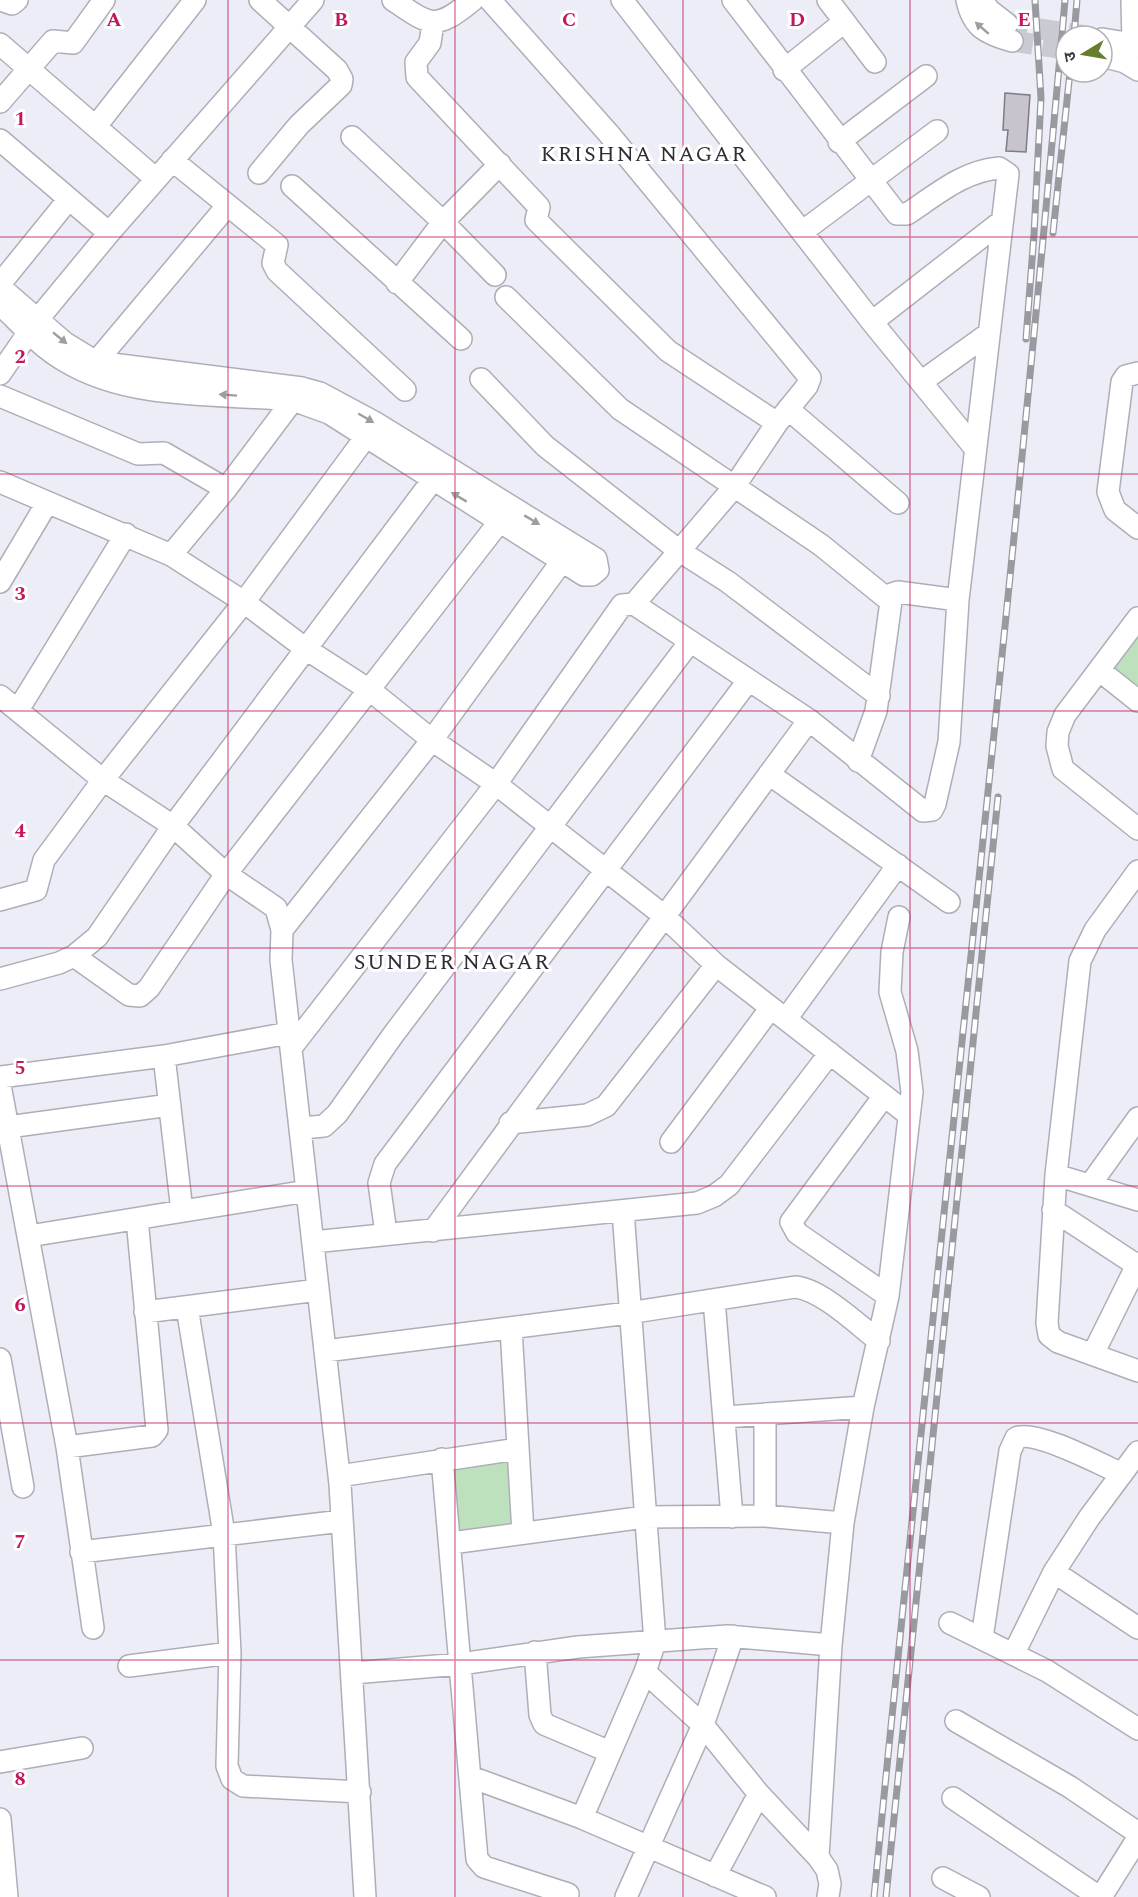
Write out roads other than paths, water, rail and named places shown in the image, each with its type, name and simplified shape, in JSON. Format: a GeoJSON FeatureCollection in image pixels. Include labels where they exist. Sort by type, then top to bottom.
{"type":"FeatureCollection","features":[{"type":"Feature","properties":{"kind":"street"},"geometry":{"type":"LineString","coordinates":[[1,0],[12,4],[17,0]]}},
{"type":"Feature","properties":{"kind":"street"},"geometry":{"type":"LineString","coordinates":[[0,102],[54,41],[73,43],[104,0]]}},
{"type":"Feature","properties":{"kind":"street"},"geometry":{"type":"LineString","coordinates":[[96,126],[195,0]]}},
{"type":"Feature","properties":{"kind":"street"},"geometry":{"type":"LineString","coordinates":[[259,173],[299,125],[340,85],[342,80],[337,70],[260,0]]}},
{"type":"Feature","properties":{"kind":"street"},"geometry":{"type":"LineString","coordinates":[[0,374],[33,326],[109,233],[313,0]]}},
{"type":"Feature","properties":{"kind":"street"},"geometry":{"type":"LineString","coordinates":[[393,0],[422,20],[433,23],[453,16],[473,0]]}},
{"type":"Feature","properties":{"kind":"street"},"geometry":{"type":"LineString","coordinates":[[0,1077],[290,1040],[496,784],[618,608],[634,604],[734,487],[809,382],[808,374],[609,134],[490,0]]}},
{"type":"Feature","properties":{"kind":"street"},"geometry":{"type":"LineString","coordinates":[[622,0],[872,322],[974,447]]}},
{"type":"Feature","properties":{"kind":"street"},"geometry":{"type":"LineString","coordinates":[[634,604],[689,643],[809,720],[923,811],[932,810],[949,742],[958,600],[974,447],[1008,174],[1004,169],[979,170],[902,214],[891,209],[733,0]]}},
{"type":"Feature","properties":{"kind":"street"},"geometry":{"type":"LineString","coordinates":[[828,0],[875,62]]}},
{"type":"Feature","properties":{"kind":"street"},"geometry":{"type":"LineString","coordinates":[[967,0],[974,20],[983,31],[1010,33],[982,0]]}},
{"type":"Feature","properties":{"kind":"street"},"geometry":{"type":"LineString","coordinates":[[1132,0],[1134,56]]}},
{"type":"Feature","properties":{"kind":"street"},"geometry":{"type":"LineString","coordinates":[[784,70],[844,22]]}},
{"type":"Feature","properties":{"kind":"street"},"geometry":{"type":"LineString","coordinates":[[433,23],[430,43],[416,62],[417,77],[540,209],[535,218],[539,224],[668,351],[783,416],[898,503]]}},
{"type":"Feature","properties":{"kind":"street"},"geometry":{"type":"LineString","coordinates":[[0,44],[30,67],[156,179]]}},
{"type":"Feature","properties":{"kind":"street"},"geometry":{"type":"LineString","coordinates":[[1114,45],[1134,56]]}},
{"type":"Feature","properties":{"kind":"street"},"geometry":{"type":"LineString","coordinates":[[1114,56],[1134,56]]}},
{"type":"Feature","properties":{"kind":"street"},"geometry":{"type":"LineString","coordinates":[[839,142],[926,76]]}},
{"type":"Feature","properties":{"kind":"street"},"geometry":{"type":"LineString","coordinates":[[802,232],[936,131]]}},
{"type":"Feature","properties":{"kind":"street"},"geometry":{"type":"LineString","coordinates":[[352,137],[443,222],[495,275]]}},
{"type":"Feature","properties":{"kind":"street"},"geometry":{"type":"LineString","coordinates":[[0,140],[109,233]]}},
{"type":"Feature","properties":{"kind":"street"},"geometry":{"type":"LineString","coordinates":[[172,160],[277,245],[273,263],[282,276],[405,390]]}},
{"type":"Feature","properties":{"kind":"street"},"geometry":{"type":"LineString","coordinates":[[397,283],[443,222],[500,164]]}},
{"type":"Feature","properties":{"kind":"street"},"geometry":{"type":"LineString","coordinates":[[292,186],[461,339]]}},
{"type":"Feature","properties":{"kind":"street"},"geometry":{"type":"LineString","coordinates":[[68,200],[0,286],[64,361],[93,368],[144,388],[293,400],[329,413],[364,438],[584,575],[594,574],[599,566],[596,559],[374,422],[320,393],[302,388],[93,368]]}},
{"type":"Feature","properties":{"kind":"street"},"geometry":{"type":"LineString","coordinates":[[93,368],[226,206]]}},
{"type":"Feature","properties":{"kind":"street"},"geometry":{"type":"LineString","coordinates":[[872,322],[1002,221]]}},
{"type":"Feature","properties":{"kind":"street"},"geometry":{"type":"LineString","coordinates":[[506,297],[620,409],[821,545],[890,601]]}},
{"type":"Feature","properties":{"kind":"street"},"geometry":{"type":"LineString","coordinates":[[0,304],[33,326]]}},
{"type":"Feature","properties":{"kind":"street"},"geometry":{"type":"LineString","coordinates":[[921,382],[988,334]]}},
{"type":"Feature","properties":{"kind":"street"},"geometry":{"type":"LineString","coordinates":[[1138,373],[1126,376],[1122,382],[1108,492],[1115,510],[1138,528]]}},
{"type":"Feature","properties":{"kind":"street"},"geometry":{"type":"LineString","coordinates":[[481,379],[545,446],[678,550],[728,582],[879,696]]}},
{"type":"Feature","properties":{"kind":"street"},"geometry":{"type":"LineString","coordinates":[[0,396],[138,454],[164,453],[226,489]]}},
{"type":"Feature","properties":{"kind":"street"},"geometry":{"type":"LineString","coordinates":[[171,555],[226,489],[293,400]]}},
{"type":"Feature","properties":{"kind":"street"},"geometry":{"type":"LineString","coordinates":[[0,900],[36,890],[44,860],[103,780],[244,602],[364,438]]}},
{"type":"Feature","properties":{"kind":"street"},"geometry":{"type":"LineString","coordinates":[[0,979],[74,956],[97,936],[173,826],[432,481]]}},
{"type":"Feature","properties":{"kind":"street"},"geometry":{"type":"LineString","coordinates":[[0,482],[171,555],[244,602],[306,649],[371,691],[432,740],[496,784],[549,828],[663,915],[716,965],[909,1115]]}},
{"type":"Feature","properties":{"kind":"street"},"geometry":{"type":"LineString","coordinates":[[0,582],[47,502]]}},
{"type":"Feature","properties":{"kind":"street"},"geometry":{"type":"LineString","coordinates":[[74,956],[129,995],[143,994],[226,874],[371,691],[500,521]]}},
{"type":"Feature","properties":{"kind":"street"},"geometry":{"type":"LineString","coordinates":[[18,711],[126,534]]}},
{"type":"Feature","properties":{"kind":"street"},"geometry":{"type":"LineString","coordinates":[[282,930],[432,740],[562,561]]}},
{"type":"Feature","properties":{"kind":"street"},"geometry":{"type":"LineString","coordinates":[[858,761],[876,711],[890,601],[895,592],[958,600]]}},
{"type":"Feature","properties":{"kind":"street"},"geometry":{"type":"LineString","coordinates":[[1138,618],[1065,715],[1058,732],[1059,757],[1063,769],[1138,829]]}},
{"type":"Feature","properties":{"kind":"street"},"geometry":{"type":"LineString","coordinates":[[302,1128],[324,1126],[337,1114],[393,1035],[689,643]]}},
{"type":"Feature","properties":{"kind":"street"},"geometry":{"type":"LineString","coordinates":[[1099,670],[1138,701]]}},
{"type":"Feature","properties":{"kind":"street"},"geometry":{"type":"LineString","coordinates":[[386,1233],[379,1183],[385,1164],[748,681]]}},
{"type":"Feature","properties":{"kind":"street"},"geometry":{"type":"LineString","coordinates":[[0,696],[103,780],[173,826],[226,874],[276,908],[282,930],[281,960],[302,1128],[339,1476],[353,1673],[365,1897]]}},
{"type":"Feature","properties":{"kind":"street"},"geometry":{"type":"LineString","coordinates":[[433,1231],[663,915],[809,720]]}},
{"type":"Feature","properties":{"kind":"street"},"geometry":{"type":"LineString","coordinates":[[769,774],[949,902]]}},
{"type":"Feature","properties":{"kind":"street"},"geometry":{"type":"LineString","coordinates":[[671,1142],[898,865]]}},
{"type":"Feature","properties":{"kind":"street"},"geometry":{"type":"LineString","coordinates":[[1138,871],[1095,930],[1080,961],[1056,1175],[1047,1323],[1049,1335],[1058,1342],[1138,1371]]}},
{"type":"Feature","properties":{"kind":"street"},"geometry":{"type":"LineString","coordinates":[[818,1857],[831,1646],[843,1523],[863,1407],[888,1296],[909,1115],[912,1077],[890,983],[892,952],[899,917]]}},
{"type":"Feature","properties":{"kind":"street"},"geometry":{"type":"LineString","coordinates":[[510,1123],[587,1115],[606,1106],[716,965]]}},
{"type":"Feature","properties":{"kind":"street"},"geometry":{"type":"LineString","coordinates":[[313,1242],[697,1203],[723,1190],[830,1053]]}},
{"type":"Feature","properties":{"kind":"street"},"geometry":{"type":"LineString","coordinates":[[164,1056],[182,1211]]}},
{"type":"Feature","properties":{"kind":"street"},"geometry":{"type":"LineString","coordinates":[[0,1085],[67,1447],[93,1628]]}},
{"type":"Feature","properties":{"kind":"street"},"geometry":{"type":"LineString","coordinates":[[884,1096],[791,1222],[797,1233],[888,1296]]}},
{"type":"Feature","properties":{"kind":"street"},"geometry":{"type":"LineString","coordinates":[[8,1126],[170,1106]]}},
{"type":"Feature","properties":{"kind":"street"},"geometry":{"type":"LineString","coordinates":[[1090,1185],[1138,1118]]}},
{"type":"Feature","properties":{"kind":"street"},"geometry":{"type":"LineString","coordinates":[[1056,1175],[1138,1200]]}},
{"type":"Feature","properties":{"kind":"street"},"geometry":{"type":"LineString","coordinates":[[29,1236],[307,1191]]}},
{"type":"Feature","properties":{"kind":"street"},"geometry":{"type":"LineString","coordinates":[[1053,1210],[1138,1265],[1093,1354]]}},
{"type":"Feature","properties":{"kind":"street"},"geometry":{"type":"LineString","coordinates":[[582,1818],[645,1672],[655,1642],[628,1313],[623,1211]]}},
{"type":"Feature","properties":{"kind":"street"},"geometry":{"type":"LineString","coordinates":[[67,1447],[154,1434],[158,1424],[137,1219]]}},
{"type":"Feature","properties":{"kind":"street"},"geometry":{"type":"LineString","coordinates":[[325,1351],[628,1313],[795,1287],[806,1288],[879,1341]]}},
{"type":"Feature","properties":{"kind":"street"},"geometry":{"type":"LineString","coordinates":[[145,1312],[318,1290]]}},
{"type":"Feature","properties":{"kind":"street"},"geometry":{"type":"LineString","coordinates":[[714,1300],[732,1517]]}},
{"type":"Feature","properties":{"kind":"street"},"geometry":{"type":"LineString","coordinates":[[187,1307],[224,1533],[230,1653],[227,1766],[232,1779],[243,1786],[360,1792]]}},
{"type":"Feature","properties":{"kind":"street"},"geometry":{"type":"LineString","coordinates":[[511,1328],[523,1533]]}},
{"type":"Feature","properties":{"kind":"street"},"geometry":{"type":"LineString","coordinates":[[0,1359],[23,1487]]}},
{"type":"Feature","properties":{"kind":"street"},"geometry":{"type":"LineString","coordinates":[[725,1417],[863,1407]]}},
{"type":"Feature","properties":{"kind":"street"},"geometry":{"type":"LineString","coordinates":[[765,1414],[765,1516]]}},
{"type":"Feature","properties":{"kind":"street"},"geometry":{"type":"LineString","coordinates":[[982,1638],[1010,1451],[1016,1438],[1021,1436],[1037,1438],[1132,1466],[1089,1518],[1054,1572],[1014,1653]]}},
{"type":"Feature","properties":{"kind":"street"},"geometry":{"type":"LineString","coordinates":[[339,1476],[517,1449]]}},
{"type":"Feature","properties":{"kind":"street"},"geometry":{"type":"LineString","coordinates":[[442,1459],[471,1777],[475,1849],[480,1864],[568,1894]]}},
{"type":"Feature","properties":{"kind":"street"},"geometry":{"type":"LineString","coordinates":[[451,1543],[645,1517],[765,1516],[843,1523]]}},
{"type":"Feature","properties":{"kind":"street"},"geometry":{"type":"LineString","coordinates":[[81,1552],[224,1533],[342,1521]]}},
{"type":"Feature","properties":{"kind":"street"},"geometry":{"type":"LineString","coordinates":[[1054,1572],[1136,1621]]}},
{"type":"Feature","properties":{"kind":"street"},"geometry":{"type":"LineString","coordinates":[[950,1623],[1047,1671],[1138,1729]]}},
{"type":"Feature","properties":{"kind":"street"},"geometry":{"type":"LineString","coordinates":[[353,1673],[460,1664],[535,1652],[733,1636],[831,1646]]}},
{"type":"Feature","properties":{"kind":"street"},"geometry":{"type":"LineString","coordinates":[[626,1897],[703,1725],[733,1636]]}},
{"type":"Feature","properties":{"kind":"street"},"geometry":{"type":"LineString","coordinates":[[535,1652],[540,1715],[544,1724],[610,1752]]}},
{"type":"Feature","properties":{"kind":"street"},"geometry":{"type":"LineString","coordinates":[[129,1666],[230,1653]]}},
{"type":"Feature","properties":{"kind":"street"},"geometry":{"type":"LineString","coordinates":[[645,1672],[703,1725],[759,1794],[818,1857],[827,1870],[830,1884],[828,1897]]}},
{"type":"Feature","properties":{"kind":"street"},"geometry":{"type":"LineString","coordinates":[[956,1721],[1070,1787],[1138,1833]]}},
{"type":"Feature","properties":{"kind":"street"},"geometry":{"type":"LineString","coordinates":[[0,1762],[82,1749]]}},
{"type":"Feature","properties":{"kind":"street"},"geometry":{"type":"LineString","coordinates":[[471,1777],[582,1818],[765,1897]]}},
{"type":"Feature","properties":{"kind":"street"},"geometry":{"type":"LineString","coordinates":[[715,1876],[759,1794]]}},
{"type":"Feature","properties":{"kind":"street"},"geometry":{"type":"LineString","coordinates":[[953,1798],[1100,1897],[1138,1838]]}},
{"type":"Feature","properties":{"kind":"street"},"geometry":{"type":"LineString","coordinates":[[0,1820],[7,1897]]}},
{"type":"Feature","properties":{"kind":"street"},"geometry":{"type":"LineString","coordinates":[[943,1878],[979,1897]]}},
{"type":"Feature","properties":{"kind":"tunnel"},"geometry":{"type":"LineString","coordinates":[[1007,24],[1054,31]]}},
{"type":"Feature","properties":{"kind":"tunnel"},"geometry":{"type":"LineString","coordinates":[[1012,41],[1054,47]]}},
{"type":"Feature","properties":{"kind":"railway"},"geometry":{"type":"LineString","coordinates":[[1026,339],[1041,98],[1035,0]]}},
{"type":"Feature","properties":{"kind":"railway"},"geometry":{"type":"LineString","coordinates":[[874,1897],[1020,474],[1065,0]]}},
{"type":"Feature","properties":{"kind":"railway"},"geometry":{"type":"LineString","coordinates":[[1075,24],[1077,0]]}},
{"type":"Feature","properties":{"kind":"railway"},"geometry":{"type":"LineString","coordinates":[[1053,233],[1069,84]]}},
{"type":"Feature","properties":{"kind":"railway"},"geometry":{"type":"LineString","coordinates":[[886,1897],[998,797]]}},
{"type":"Feature","properties":{"kind":"district","name":"KRISHNA NAGAR"},"geometry":{"type":"Point","coordinates":[644,153]}},
{"type":"Feature","properties":{"kind":"district","name":"SUNDER NAGAR"},"geometry":{"type":"Point","coordinates":[452,961]}}]}
